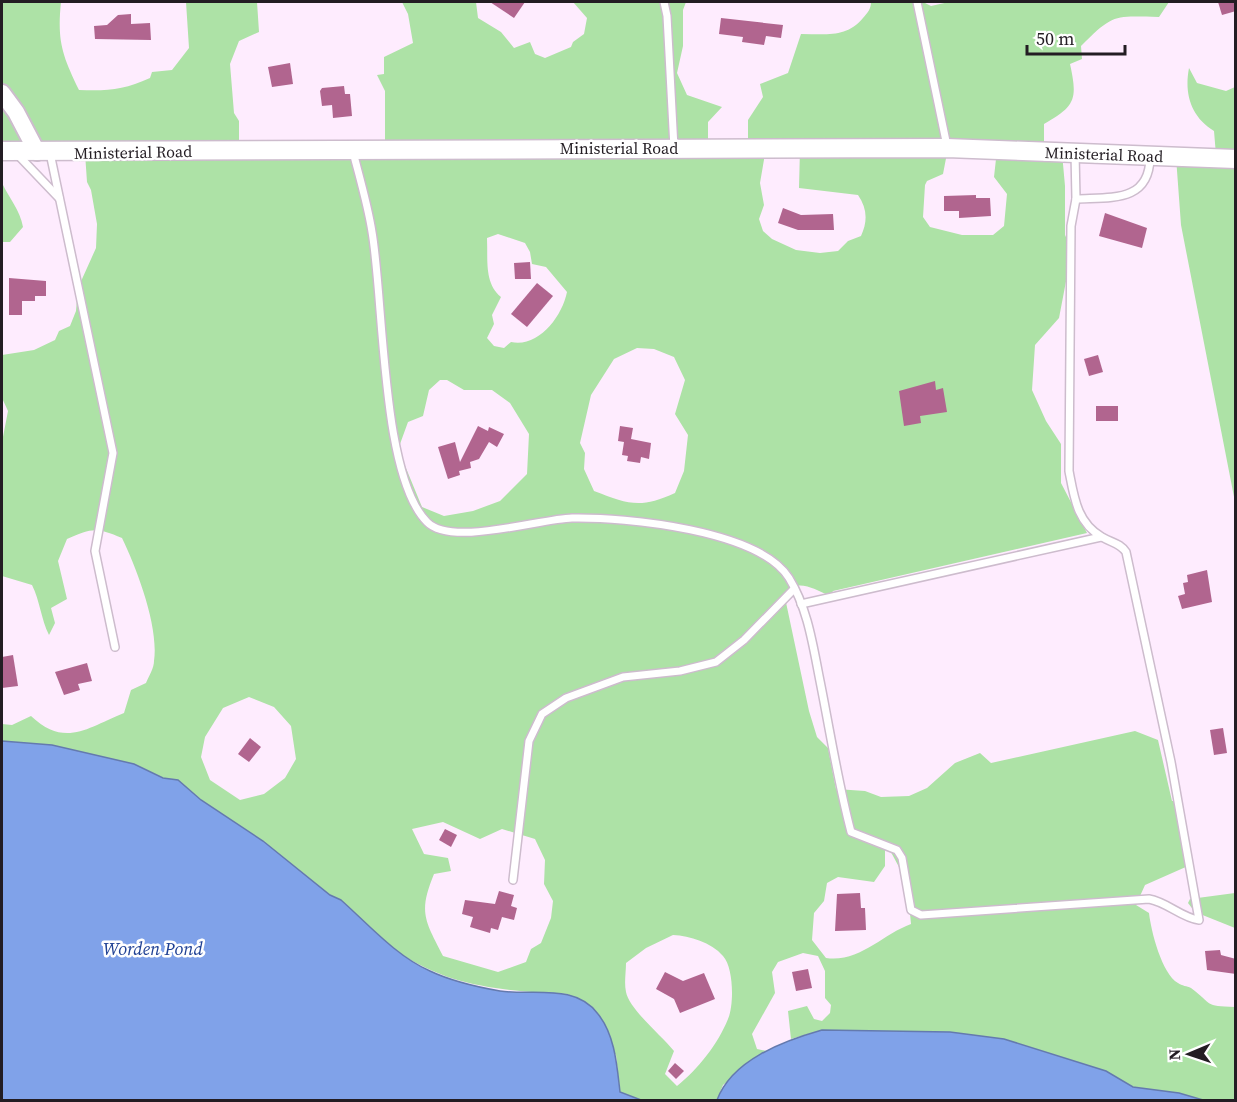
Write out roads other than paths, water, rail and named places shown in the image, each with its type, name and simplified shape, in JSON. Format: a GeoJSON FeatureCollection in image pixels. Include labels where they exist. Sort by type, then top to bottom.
{"type":"FeatureCollection","features":[{"type":"Feature","properties":{"kind":"main road","name":"Ministerial Road"},"geometry":{"type":"LineString","coordinates":[[8,152],[947,148],[1236,159]]}},
{"type":"Feature","properties":{"kind":"street"},"geometry":{"type":"LineString","coordinates":[[2,93],[44,153]]}},
{"type":"Feature","properties":{"kind":"lane"},"geometry":{"type":"LineString","coordinates":[[664,2],[671,70],[674,148]]}},
{"type":"Feature","properties":{"kind":"lane"},"geometry":{"type":"LineString","coordinates":[[917,2],[947,148]]}},
{"type":"Feature","properties":{"kind":"lane"},"geometry":{"type":"LineString","coordinates":[[353,150],[372,232],[395,449],[411,500],[428,524],[453,533],[571,518],[630,521],[708,532],[776,562],[794,589],[807,617],[851,832],[897,850],[902,858],[911,910],[921,915],[1149,898],[1162,901],[1193,919],[1199,920],[1171,762],[1126,552],[1121,545],[1101,537],[1082,520],[1075,502],[1069,471],[1071,226],[1076,199],[1075,153]]}},
{"type":"Feature","properties":{"kind":"lane"},"geometry":{"type":"LineString","coordinates":[[8,152],[60,200]]}},
{"type":"Feature","properties":{"kind":"lane"},"geometry":{"type":"LineString","coordinates":[[44,153],[60,200],[113,453],[95,551],[115,647]]}},
{"type":"Feature","properties":{"kind":"lane"},"geometry":{"type":"LineString","coordinates":[[1076,199],[1122,196],[1135,191],[1146,182],[1150,156]]}},
{"type":"Feature","properties":{"kind":"lane"},"geometry":{"type":"LineString","coordinates":[[801,604],[1101,537]]}},
{"type":"Feature","properties":{"kind":"lane"},"geometry":{"type":"LineString","coordinates":[[513,880],[529,741],[542,714],[566,698],[623,677],[680,671],[716,662],[744,640],[794,589]]}},
{"type":"Feature","properties":{"kind":"water","name":"Worden Pond"},"geometry":{"type":"Polygon","coordinates":[[[2,741],[52,745],[134,764],[163,778],[178,780],[201,800],[263,841],[330,895],[341,900],[383,939],[418,965],[447,978],[482,988],[566,994],[589,1004],[604,1022],[612,1041],[620,1092],[641,1100],[2,1100],[2,741]]]}},
{"type":"Feature","properties":{"kind":"water"},"geometry":{"type":"Polygon","coordinates":[[[822,1030],[950,1032],[1004,1039],[1106,1071],[1133,1087],[1179,1093],[1203,1100],[717,1100],[724,1086],[734,1074],[760,1054],[791,1040],[822,1030]]]}}]}
